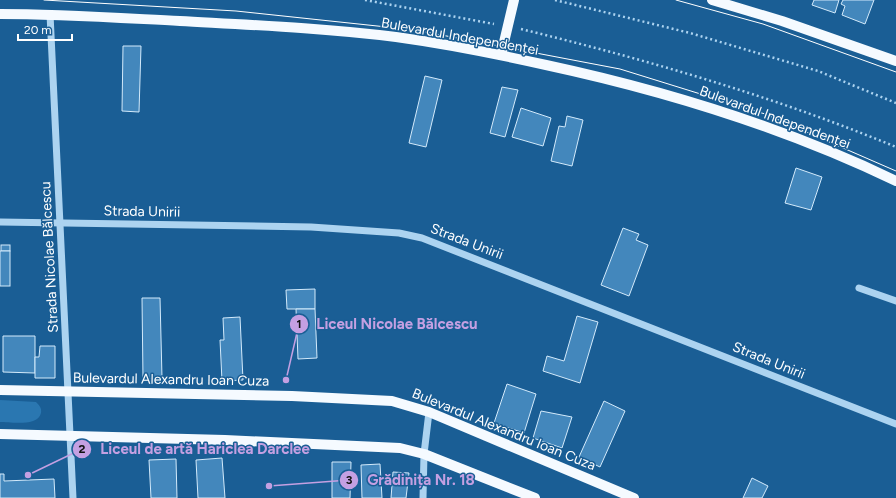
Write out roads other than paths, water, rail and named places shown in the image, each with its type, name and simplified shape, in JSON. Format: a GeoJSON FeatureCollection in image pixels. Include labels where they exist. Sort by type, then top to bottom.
{"type":"FeatureCollection","features":[{"type":"Feature","properties":{"kind":"main road"},"geometry":{"type":"LineString","coordinates":[[501,55],[514,0]]}},
{"type":"Feature","properties":{"kind":"main road"},"geometry":{"type":"LineString","coordinates":[[712,0],[782,21],[896,62]]}},
{"type":"Feature","properties":{"kind":"main road","name":"Bulevardul Independenței"},"geometry":{"type":"LineString","coordinates":[[0,14],[50,14],[273,26],[396,37],[501,55],[614,80],[718,109],[793,136],[857,162],[896,181]]}},
{"type":"Feature","properties":{"kind":"main road","name":"Bulevardul Alexandru Ioan Cuza"},"geometry":{"type":"LineString","coordinates":[[0,390],[372,398],[392,401],[429,412],[634,498]]}},
{"type":"Feature","properties":{"kind":"main road"},"geometry":{"type":"LineString","coordinates":[[0,434],[69,435],[382,446],[400,448],[424,454],[535,498]]}},
{"type":"Feature","properties":{"kind":"street","name":"Strada Nicolae Bălcescu"},"geometry":{"type":"LineString","coordinates":[[50,14],[69,435],[74,498]]}},
{"type":"Feature","properties":{"kind":"street","name":"Strada Unirii"},"geometry":{"type":"LineString","coordinates":[[0,222],[311,227],[399,233],[422,238],[896,424]]}},
{"type":"Feature","properties":{"kind":"street"},"geometry":{"type":"LineString","coordinates":[[859,288],[896,301]]}},
{"type":"Feature","properties":{"kind":"street"},"geometry":{"type":"LineString","coordinates":[[423,498],[424,454],[429,412]]}},
{"type":"Feature","properties":{"kind":"tram line"},"geometry":{"type":"LineString","coordinates":[[44,0],[236,11],[415,30],[620,69],[765,114],[896,171]]}},
{"type":"Feature","properties":{"kind":"tram line"},"geometry":{"type":"LineString","coordinates":[[676,0],[763,24],[896,72]]}},
{"type":"Feature","properties":{"kind":"place","name":"Liceul Nicolae Bălcescu"},"geometry":{"type":"Point","coordinates":[286,380]}},
{"type":"Feature","properties":{"kind":"place","name":"Liceul de artă Hariclea Darclee"},"geometry":{"type":"Point","coordinates":[28,475]}},
{"type":"Feature","properties":{"kind":"place","name":"Grădinița Nr. 18"},"geometry":{"type":"Point","coordinates":[269,486]}}]}
